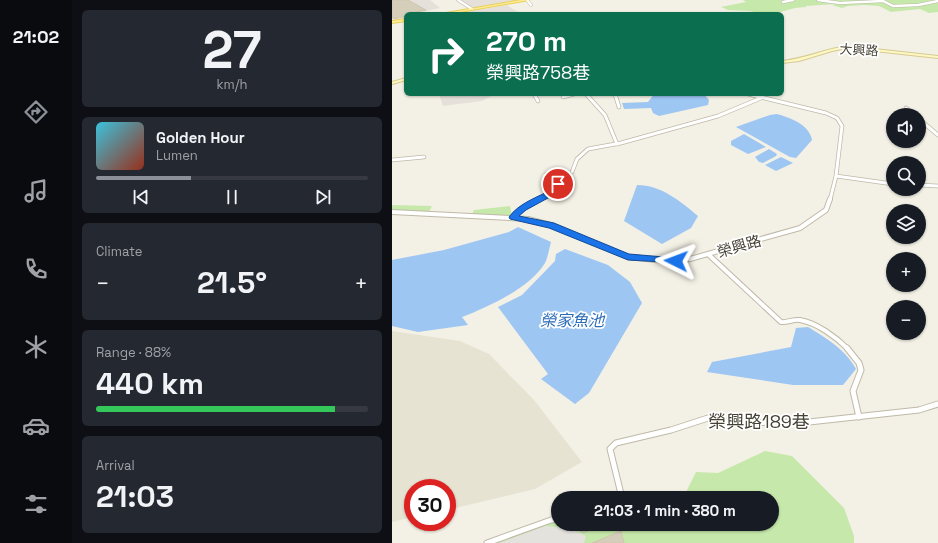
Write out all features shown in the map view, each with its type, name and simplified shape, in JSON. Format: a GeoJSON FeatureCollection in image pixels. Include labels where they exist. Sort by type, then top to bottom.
{"type":"FeatureCollection","features":[{"type":"Feature","properties":{"kind":"main road"},"geometry":{"type":"LineString","coordinates":[[454,12],[526,0]]}},
{"type":"Feature","properties":{"kind":"main road"},"geometry":{"type":"LineString","coordinates":[[392,22],[404,20]]}},
{"type":"Feature","properties":{"kind":"street"},"geometry":{"type":"LineString","coordinates":[[458,0],[472,9]]}},
{"type":"Feature","properties":{"kind":"street"},"geometry":{"type":"LineString","coordinates":[[526,0],[531,5]]}},
{"type":"Feature","properties":{"kind":"street"},"geometry":{"type":"LineString","coordinates":[[783,2],[793,0]]}},
{"type":"Feature","properties":{"kind":"street"},"geometry":{"type":"LineString","coordinates":[[818,0],[823,3],[855,4],[882,1],[893,6],[918,5],[938,1]]}},
{"type":"Feature","properties":{"kind":"street","name":"大興路"},"geometry":{"type":"LineString","coordinates":[[784,62],[797,61],[833,48],[847,47],[938,57]]}},
{"type":"Feature","properties":{"kind":"street"},"geometry":{"type":"LineString","coordinates":[[392,83],[404,80]]}},
{"type":"Feature","properties":{"kind":"street"},"geometry":{"type":"LineString","coordinates":[[535,96],[538,101]]}},
{"type":"Feature","properties":{"kind":"street"},"geometry":{"type":"LineString","coordinates":[[588,96],[606,116],[617,144]]}},
{"type":"Feature","properties":{"kind":"street"},"geometry":{"type":"LineString","coordinates":[[616,96],[619,107]]}},
{"type":"Feature","properties":{"kind":"street"},"geometry":{"type":"LineString","coordinates":[[754,96],[761,98]]}},
{"type":"Feature","properties":{"kind":"street"},"geometry":{"type":"LineString","coordinates":[[572,172],[574,163],[588,149],[617,144],[718,116],[761,98]]}},
{"type":"Feature","properties":{"kind":"street","name":"榮興路"},"geometry":{"type":"LineString","coordinates":[[392,212],[513,217],[551,225],[628,257],[676,261],[709,255],[800,228],[810,223],[826,210],[829,205],[836,176],[842,126],[840,121],[826,113],[761,98]]}},
{"type":"Feature","properties":{"kind":"street"},"geometry":{"type":"LineString","coordinates":[[926,125],[938,135]]}},
{"type":"Feature","properties":{"kind":"street"},"geometry":{"type":"LineString","coordinates":[[392,160],[424,157]]}},
{"type":"Feature","properties":{"kind":"street"},"geometry":{"type":"LineString","coordinates":[[513,217],[523,208],[556,190],[558,184],[546,175]]}},
{"type":"Feature","properties":{"kind":"street"},"geometry":{"type":"LineString","coordinates":[[836,176],[886,183]]}},
{"type":"Feature","properties":{"kind":"street"},"geometry":{"type":"LineString","coordinates":[[926,185],[938,186]]}},
{"type":"Feature","properties":{"kind":"street"},"geometry":{"type":"LineString","coordinates":[[709,255],[781,322],[784,323],[798,319],[815,325],[836,338],[858,360],[861,369],[859,380],[854,386],[853,395],[859,417]]}},
{"type":"Feature","properties":{"kind":"street","name":"榮興路189巷"},"geometry":{"type":"LineString","coordinates":[[621,491],[610,449],[616,443],[671,430],[708,418],[715,418],[732,423],[766,423],[859,417],[919,410],[938,404]]}},
{"type":"Feature","properties":{"kind":"street"},"geometry":{"type":"LineString","coordinates":[[487,543],[551,520]]}},
{"type":"Feature","properties":{"kind":"shaded area"},"geometry":{"type":"Polygon","coordinates":[[[392,0],[430,0],[440,8],[422,12],[404,12],[404,18],[392,20],[392,0]]]}},
{"type":"Feature","properties":{"kind":"shaded area"},"geometry":{"type":"Polygon","coordinates":[[[460,0],[515,0],[515,1],[473,8],[460,0]]]}},
{"type":"Feature","properties":{"kind":"shaded area"},"geometry":{"type":"Polygon","coordinates":[[[507,5],[518,12],[467,12],[507,5]]]}},
{"type":"Feature","properties":{"kind":"shaded area"},"geometry":{"type":"Polygon","coordinates":[[[440,96],[491,96],[482,101],[443,106],[440,96]]]}},
{"type":"Feature","properties":{"kind":"shaded area"},"geometry":{"type":"Polygon","coordinates":[[[392,331],[460,341],[489,354],[534,400],[582,462],[535,489],[456,508],[456,479],[404,479],[404,519],[392,522],[392,331]]]}},
{"type":"Feature","properties":{"kind":"shaded area"},"geometry":{"type":"Polygon","coordinates":[[[545,526],[551,527],[551,531],[575,531],[586,536],[584,543],[499,543],[545,526]]]}},
{"type":"Feature","properties":{"kind":"green space"},"geometry":{"type":"Polygon","coordinates":[[[743,0],[938,0],[938,12],[929,13],[920,9],[891,12],[879,6],[865,5],[848,6],[842,8],[832,5],[835,4],[806,6],[780,12],[728,10],[721,7],[746,2],[743,0]]]}},
{"type":"Feature","properties":{"kind":"green space"},"geometry":{"type":"Polygon","coordinates":[[[392,205],[432,206],[429,212],[392,211],[392,205]]]}},
{"type":"Feature","properties":{"kind":"green space"},"geometry":{"type":"Polygon","coordinates":[[[510,206],[512,216],[472,214],[474,210],[510,206]]]}},
{"type":"Feature","properties":{"kind":"green space"},"geometry":{"type":"Polygon","coordinates":[[[765,451],[792,456],[844,508],[854,536],[854,543],[488,543],[551,520],[551,531],[779,531],[779,491],[686,491],[696,472],[718,473],[765,451]]]}},
{"type":"Feature","properties":{"kind":"water"},"geometry":{"type":"Polygon","coordinates":[[[652,96],[706,96],[709,100],[708,105],[659,116],[653,113],[651,108],[624,109],[622,103],[648,102],[652,96]]]}},
{"type":"Feature","properties":{"kind":"water"},"geometry":{"type":"Polygon","coordinates":[[[777,114],[798,122],[810,134],[812,140],[796,158],[790,157],[736,127],[777,114]]]}},
{"type":"Feature","properties":{"kind":"water"},"geometry":{"type":"Polygon","coordinates":[[[744,134],[766,147],[748,154],[731,145],[731,141],[744,134]]]}},
{"type":"Feature","properties":{"kind":"water"},"geometry":{"type":"Polygon","coordinates":[[[769,149],[777,154],[776,156],[763,163],[759,162],[755,157],[769,149]]]}},
{"type":"Feature","properties":{"kind":"water"},"geometry":{"type":"Polygon","coordinates":[[[781,157],[793,163],[776,171],[765,165],[781,157]]]}},
{"type":"Feature","properties":{"kind":"water"},"geometry":{"type":"Polygon","coordinates":[[[637,185],[654,188],[670,195],[698,216],[691,228],[662,244],[624,221],[637,185]]]}},
{"type":"Feature","properties":{"kind":"water","name":"榮家魚池"},"geometry":{"type":"Polygon","coordinates":[[[518,227],[551,242],[545,263],[529,281],[508,296],[462,317],[468,325],[418,332],[392,326],[392,260],[444,250],[509,232],[518,227]]]}},
{"type":"Feature","properties":{"kind":"water","name":"榮家魚池"},"geometry":{"type":"Polygon","coordinates":[[[565,249],[608,265],[630,282],[642,303],[589,393],[575,404],[541,379],[548,374],[498,307],[522,295],[555,261],[556,254],[565,249]]]}},
{"type":"Feature","properties":{"kind":"water"},"geometry":{"type":"Polygon","coordinates":[[[808,327],[841,350],[852,362],[856,369],[843,385],[793,385],[707,372],[712,362],[791,347],[796,328],[808,327]]]}},
{"type":"Feature","properties":{"kind":"building"},"geometry":{"type":"Polygon","coordinates":[[[392,0],[408,0],[426,10],[404,12],[404,16],[394,19],[392,17],[392,0]]]}},
{"type":"Feature","properties":{"kind":"building"},"geometry":{"type":"Polygon","coordinates":[[[621,531],[624,543],[592,543],[621,531]]]}},
{"type":"Feature","properties":{"kind":"route"},"geometry":{"type":"LineString","coordinates":[[558,184],[556,190],[523,208],[513,217],[551,225],[628,257],[676,261]]}}]}
